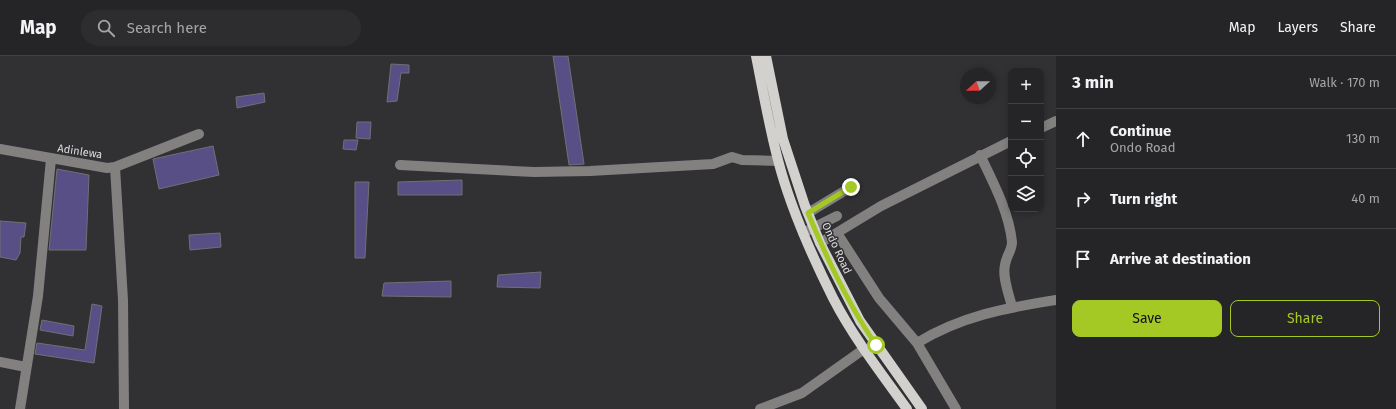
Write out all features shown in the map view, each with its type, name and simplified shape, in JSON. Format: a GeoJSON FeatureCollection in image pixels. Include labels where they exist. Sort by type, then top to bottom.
{"type":"FeatureCollection","features":[{"type":"Feature","properties":{"kind":"main road"},"geometry":{"type":"LineString","coordinates":[[756,56],[778,161],[803,233],[833,298],[864,349],[907,409]]}},
{"type":"Feature","properties":{"kind":"main road","name":"Ondo Road"},"geometry":{"type":"LineString","coordinates":[[766,56],[783,139],[808,213],[820,243],[860,321],[922,409]]}},
{"type":"Feature","properties":{"kind":"street"},"geometry":{"type":"LineString","coordinates":[[1044,127],[1056,121]]}},
{"type":"Feature","properties":{"kind":"street","name":"Adinlewa"},"geometry":{"type":"LineString","coordinates":[[0,149],[107,168],[115,167],[199,134]]}},
{"type":"Feature","properties":{"kind":"street"},"geometry":{"type":"LineString","coordinates":[[820,243],[881,206],[980,155],[1008,142]]}},
{"type":"Feature","properties":{"kind":"street"},"geometry":{"type":"LineString","coordinates":[[980,155],[995,186],[1011,232],[1011,250],[1005,263],[1004,271],[1012,307]]}},
{"type":"Feature","properties":{"kind":"street"},"geometry":{"type":"LineString","coordinates":[[400,165],[534,172],[590,171],[713,164],[727,157],[742,160],[778,161]]}},
{"type":"Feature","properties":{"kind":"street"},"geometry":{"type":"LineString","coordinates":[[20,409],[38,296],[51,159]]}},
{"type":"Feature","properties":{"kind":"street"},"geometry":{"type":"LineString","coordinates":[[115,167],[123,300],[124,409]]}},
{"type":"Feature","properties":{"kind":"street"},"geometry":{"type":"LineString","coordinates":[[808,213],[851,187]]}},
{"type":"Feature","properties":{"kind":"street"},"geometry":{"type":"LineString","coordinates":[[803,233],[837,216]]}},
{"type":"Feature","properties":{"kind":"street"},"geometry":{"type":"LineString","coordinates":[[837,233],[879,298],[917,343],[956,409]]}},
{"type":"Feature","properties":{"kind":"street"},"geometry":{"type":"LineString","coordinates":[[917,343],[938,331],[972,317],[1012,307],[1056,300]]}},
{"type":"Feature","properties":{"kind":"street"},"geometry":{"type":"LineString","coordinates":[[760,409],[788,404],[864,349]]}},
{"type":"Feature","properties":{"kind":"street"},"geometry":{"type":"LineString","coordinates":[[0,362],[26,367]]}},
{"type":"Feature","properties":{"kind":"building"},"geometry":{"type":"Polygon","coordinates":[[[553,56],[568,56],[584,164],[569,165],[553,56]]]}},
{"type":"Feature","properties":{"kind":"building"},"geometry":{"type":"Polygon","coordinates":[[[391,64],[409,65],[409,73],[401,73],[397,101],[387,102],[391,64]]]}},
{"type":"Feature","properties":{"kind":"building"},"geometry":{"type":"Polygon","coordinates":[[[264,93],[265,102],[237,108],[236,97],[264,93]]]}},
{"type":"Feature","properties":{"kind":"building"},"geometry":{"type":"Polygon","coordinates":[[[357,122],[371,122],[370,139],[356,138],[357,122]]]}},
{"type":"Feature","properties":{"kind":"building"},"geometry":{"type":"Polygon","coordinates":[[[344,140],[358,140],[356,150],[343,149],[344,140]]]}},
{"type":"Feature","properties":{"kind":"building"},"geometry":{"type":"Polygon","coordinates":[[[213,146],[219,175],[159,189],[153,159],[213,146]]]}},
{"type":"Feature","properties":{"kind":"building"},"geometry":{"type":"Polygon","coordinates":[[[57,169],[89,175],[86,250],[49,250],[57,169]]]}},
{"type":"Feature","properties":{"kind":"building"},"geometry":{"type":"Polygon","coordinates":[[[462,180],[462,195],[398,195],[398,182],[462,180]]]}},
{"type":"Feature","properties":{"kind":"building"},"geometry":{"type":"Polygon","coordinates":[[[355,182],[369,182],[365,258],[355,258],[355,182]]]}},
{"type":"Feature","properties":{"kind":"building"},"geometry":{"type":"Polygon","coordinates":[[[0,221],[26,223],[24,237],[21,237],[20,253],[16,260],[0,257],[0,221]]]}},
{"type":"Feature","properties":{"kind":"building"},"geometry":{"type":"Polygon","coordinates":[[[220,233],[221,247],[190,250],[189,235],[220,233]]]}},
{"type":"Feature","properties":{"kind":"building"},"geometry":{"type":"Polygon","coordinates":[[[541,272],[540,288],[497,287],[498,275],[541,272]]]}},
{"type":"Feature","properties":{"kind":"building"},"geometry":{"type":"Polygon","coordinates":[[[451,281],[451,297],[382,296],[384,283],[451,281]]]}},
{"type":"Feature","properties":{"kind":"building"},"geometry":{"type":"Polygon","coordinates":[[[92,304],[102,306],[94,363],[35,354],[37,343],[85,350],[92,304]]]}},
{"type":"Feature","properties":{"kind":"building"},"geometry":{"type":"Polygon","coordinates":[[[42,320],[74,326],[73,336],[40,330],[42,320]]]}},
{"type":"Feature","properties":{"kind":"route"},"geometry":{"type":"LineString","coordinates":[[851,187],[808,213],[820,243],[850,303],[876,345]]}}]}
